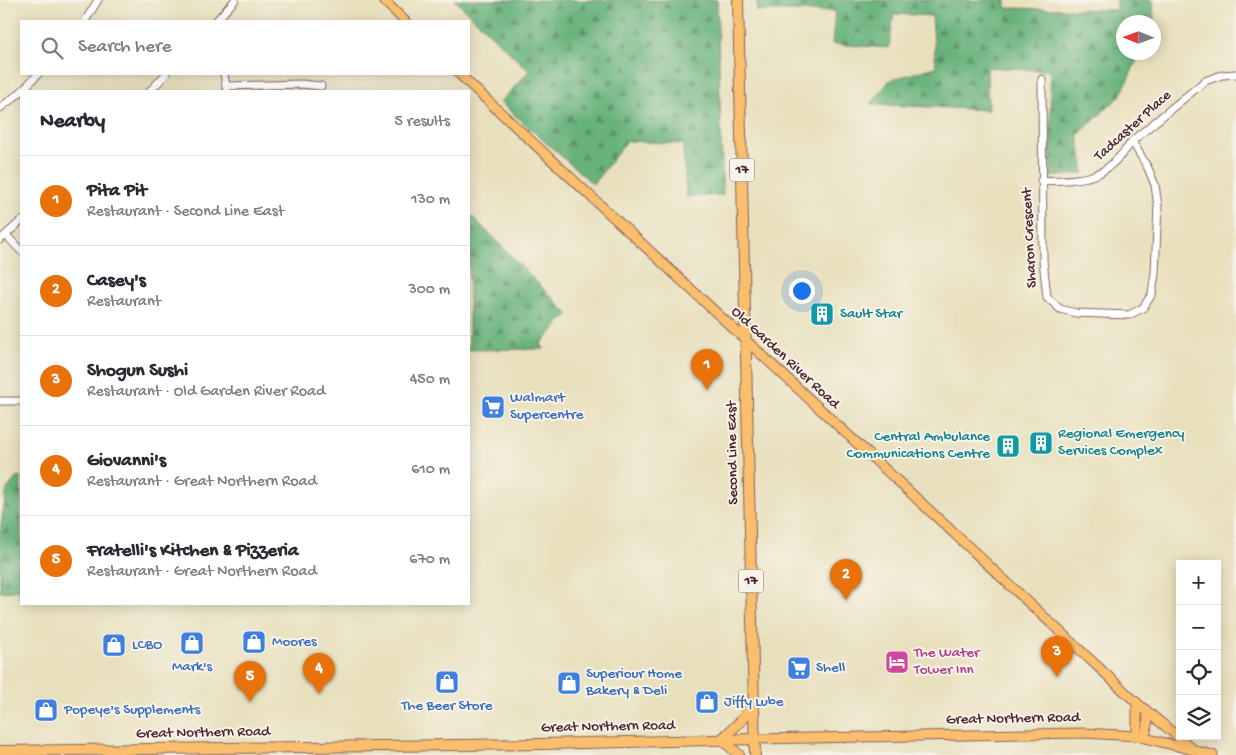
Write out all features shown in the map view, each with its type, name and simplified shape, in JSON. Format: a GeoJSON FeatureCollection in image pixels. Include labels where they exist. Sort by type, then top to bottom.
{"type":"FeatureCollection","features":[{"type":"Feature","properties":{"kind":"highway","name":"Second Line East"},"geometry":{"type":"LineString","coordinates":[[738,0],[755,755]]}},
{"type":"Feature","properties":{"kind":"highway"},"geometry":{"type":"LineString","coordinates":[[739,755],[722,739],[743,719],[754,700]]}},
{"type":"Feature","properties":{"kind":"highway","name":"Great Northern Road"},"geometry":{"type":"LineString","coordinates":[[0,751],[230,747],[349,751],[754,739]]}},
{"type":"Feature","properties":{"kind":"main road"},"geometry":{"type":"LineString","coordinates":[[383,0],[404,20]]}},
{"type":"Feature","properties":{"kind":"main road","name":"Old Garden River Road"},"geometry":{"type":"LineString","coordinates":[[460,75],[1137,703],[1192,749]]}},
{"type":"Feature","properties":{"kind":"main road"},"geometry":{"type":"LineString","coordinates":[[1137,703],[1141,737]]}},
{"type":"Feature","properties":{"kind":"main road"},"geometry":{"type":"LineString","coordinates":[[1141,737],[1148,719],[1146,710]]}},
{"type":"Feature","properties":{"kind":"main road","name":"Great Northern Road"},"geometry":{"type":"LineString","coordinates":[[754,739],[1084,733],[1141,737],[1213,755]]}},
{"type":"Feature","properties":{"kind":"street"},"geometry":{"type":"LineString","coordinates":[[86,20],[98,0]]}},
{"type":"Feature","properties":{"kind":"street"},"geometry":{"type":"LineString","coordinates":[[217,20],[233,0]]}},
{"type":"Feature","properties":{"kind":"street","name":"Tadcaster Place"},"geometry":{"type":"LineString","coordinates":[[1042,181],[1071,180],[1101,173],[1128,149],[1132,141],[1205,80],[1222,75],[1236,74]]}},
{"type":"Feature","properties":{"kind":"street"},"geometry":{"type":"LineString","coordinates":[[24,90],[37,75]]}},
{"type":"Feature","properties":{"kind":"street"},"geometry":{"type":"LineString","coordinates":[[151,90],[165,75]]}},
{"type":"Feature","properties":{"kind":"street"},"geometry":{"type":"LineString","coordinates":[[224,75],[226,89],[301,84],[321,86]]}},
{"type":"Feature","properties":{"kind":"street","name":"Sharon Crescent"},"geometry":{"type":"LineString","coordinates":[[1042,79],[1043,260],[1047,297],[1060,309],[1076,313],[1130,315],[1143,308],[1152,294],[1155,273],[1158,206],[1155,185],[1148,168],[1132,141]]}},
{"type":"Feature","properties":{"kind":"street"},"geometry":{"type":"LineString","coordinates":[[0,108],[20,93]]}},
{"type":"Feature","properties":{"kind":"street"},"geometry":{"type":"LineString","coordinates":[[20,222],[3,238],[20,250]]}},
{"type":"Feature","properties":{"kind":"street"},"geometry":{"type":"LineString","coordinates":[[0,401],[20,401]]}},
{"type":"Feature","properties":{"kind":"green space"},"geometry":{"type":"Polygon","coordinates":[[[455,0],[717,0],[723,195],[686,197],[683,144],[627,141],[593,184],[500,102],[529,71],[455,0]]]}},
{"type":"Feature","properties":{"kind":"green space"},"geometry":{"type":"Polygon","coordinates":[[[757,0],[1006,0],[1006,8],[1116,10],[1116,0],[1153,0],[1154,15],[1116,15],[1116,60],[1137,60],[1121,95],[1078,135],[1084,173],[1051,177],[1050,71],[987,67],[988,110],[871,104],[890,80],[936,67],[932,16],[894,14],[889,48],[832,44],[835,11],[757,11],[757,0]]]}},
{"type":"Feature","properties":{"kind":"green space"},"geometry":{"type":"Polygon","coordinates":[[[470,214],[568,314],[541,344],[544,349],[470,350],[470,214]]]}},
{"type":"Feature","properties":{"kind":"green space"},"geometry":{"type":"Polygon","coordinates":[[[20,476],[20,590],[0,592],[0,530],[7,489],[16,478],[20,476]]]}},
{"type":"Feature","properties":{"kind":"place","name":"Sault Star"},"geometry":{"type":"Point","coordinates":[822,314]}},
{"type":"Feature","properties":{"kind":"place","name":"Pita Pit"},"geometry":{"type":"Point","coordinates":[707,390]}},
{"type":"Feature","properties":{"kind":"place","name":"Walmart Supercentre"},"geometry":{"type":"Point","coordinates":[493,407]}},
{"type":"Feature","properties":{"kind":"place","name":"Regional Emergency Services Complex"},"geometry":{"type":"Point","coordinates":[1041,443]}},
{"type":"Feature","properties":{"kind":"place","name":"Central Ambulance Communications Centre"},"geometry":{"type":"Point","coordinates":[1008,446]}},
{"type":"Feature","properties":{"kind":"place","name":"Casey's"},"geometry":{"type":"Point","coordinates":[846,600]}},
{"type":"Feature","properties":{"kind":"place","name":"Moores"},"geometry":{"type":"Point","coordinates":[254,642]}},
{"type":"Feature","properties":{"kind":"place","name":"Mark's"},"geometry":{"type":"Point","coordinates":[192,643]}},
{"type":"Feature","properties":{"kind":"place","name":"LCBO"},"geometry":{"type":"Point","coordinates":[114,645]}},
{"type":"Feature","properties":{"kind":"place","name":"The Water Tower Inn"},"geometry":{"type":"Point","coordinates":[897,662]}},
{"type":"Feature","properties":{"kind":"place","name":"Shell"},"geometry":{"type":"Point","coordinates":[799,668]}},
{"type":"Feature","properties":{"kind":"place","name":"Shogun Sushi"},"geometry":{"type":"Point","coordinates":[1057,677]}},
{"type":"Feature","properties":{"kind":"place","name":"The Beer Store"},"geometry":{"type":"Point","coordinates":[447,682]}},
{"type":"Feature","properties":{"kind":"place","name":"Superiour Home Bakery & Deli"},"geometry":{"type":"Point","coordinates":[569,683]}},
{"type":"Feature","properties":{"kind":"place","name":"Giovanni's"},"geometry":{"type":"Point","coordinates":[319,694]}},
{"type":"Feature","properties":{"kind":"place","name":"Fratelli's Kitchen & Pizzeria"},"geometry":{"type":"Point","coordinates":[250,702]}},
{"type":"Feature","properties":{"kind":"place","name":"Jiffy Lube"},"geometry":{"type":"Point","coordinates":[707,702]}},
{"type":"Feature","properties":{"kind":"place","name":"Popeye's Supplements"},"geometry":{"type":"Point","coordinates":[46,710]}}]}
